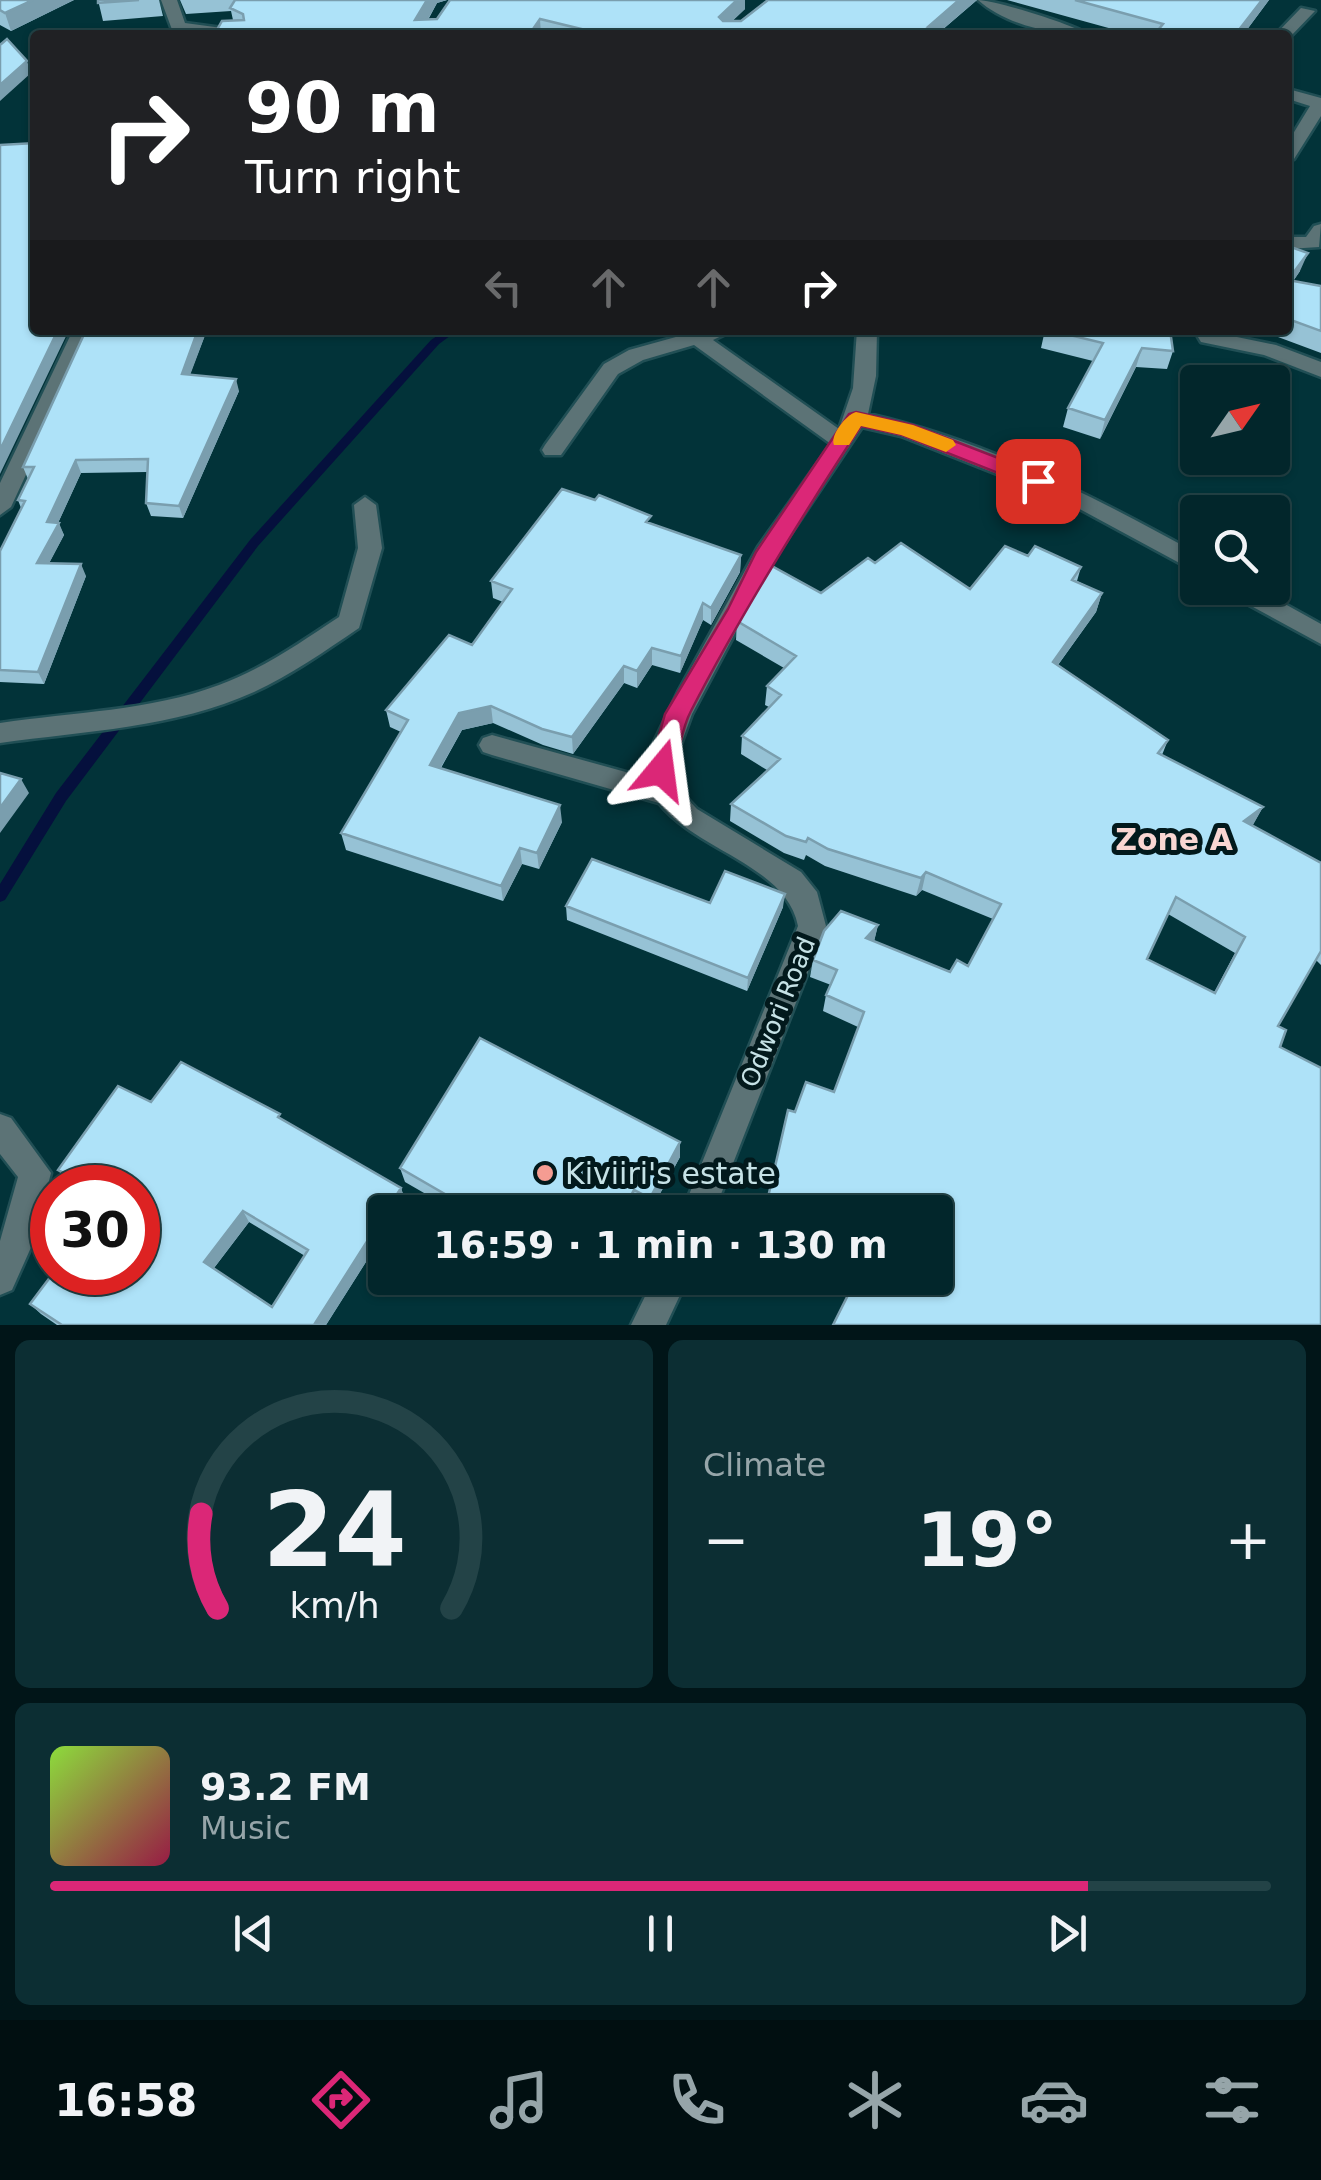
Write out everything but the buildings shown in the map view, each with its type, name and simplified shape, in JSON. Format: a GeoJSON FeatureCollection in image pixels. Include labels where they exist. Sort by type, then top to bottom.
{"type":"FeatureCollection","features":[{"type":"Feature","properties":{"kind":"street"},"geometry":{"type":"LineString","coordinates":[[169,0],[182,30]]}},
{"type":"Feature","properties":{"kind":"street"},"geometry":{"type":"LineString","coordinates":[[986,0],[1032,28]]}},
{"type":"Feature","properties":{"kind":"street"},"geometry":{"type":"LineString","coordinates":[[1288,30],[1306,10]]}},
{"type":"Feature","properties":{"kind":"street"},"geometry":{"type":"LineString","coordinates":[[1292,95],[1320,104],[1292,149]]}},
{"type":"Feature","properties":{"kind":"street"},"geometry":{"type":"LineString","coordinates":[[1292,243],[1318,240]]}},
{"type":"Feature","properties":{"kind":"street"},"geometry":{"type":"LineString","coordinates":[[0,507],[81,335]]}},
{"type":"Feature","properties":{"kind":"street"},"geometry":{"type":"LineString","coordinates":[[554,450],[611,368],[636,355],[712,335]]}},
{"type":"Feature","properties":{"kind":"street"},"geometry":{"type":"LineString","coordinates":[[669,795],[661,770],[677,714],[738,612],[766,552],[856,419],[866,335]]}},
{"type":"Feature","properties":{"kind":"street"},"geometry":{"type":"LineString","coordinates":[[1208,337],[1268,350],[1321,370]]}},
{"type":"Feature","properties":{"kind":"street"},"geometry":{"type":"LineString","coordinates":[[699,340],[841,441]]}},
{"type":"Feature","properties":{"kind":"street"},"geometry":{"type":"LineString","coordinates":[[856,419],[906,430],[1070,494],[1180,555]]}},
{"type":"Feature","properties":{"kind":"street"},"geometry":{"type":"LineString","coordinates":[[0,733],[145,713],[228,692],[282,666],[350,622],[370,548],[366,506]]}},
{"type":"Feature","properties":{"kind":"street"},"geometry":{"type":"LineString","coordinates":[[1267,605],[1321,635]]}},
{"type":"Feature","properties":{"kind":"street"},"geometry":{"type":"LineString","coordinates":[[492,745],[669,795]]}},
{"type":"Feature","properties":{"kind":"street","name":"Odwori Road"},"geometry":{"type":"LineString","coordinates":[[669,795],[685,816],[784,876],[808,898],[813,913],[812,926],[705,1195]]}},
{"type":"Feature","properties":{"kind":"street"},"geometry":{"type":"LineString","coordinates":[[0,1129],[36,1172],[16,1243],[0,1278]]}},
{"type":"Feature","properties":{"kind":"street"},"geometry":{"type":"LineString","coordinates":[[648,1325],[663,1295]]}},
{"type":"Feature","properties":{"kind":"waterway"},"geometry":{"type":"LineString","coordinates":[[0,896],[61,797],[254,543],[446,335]]}},
{"type":"Feature","properties":{"kind":"slow traffic"},"geometry":{"type":"LineString","coordinates":[[842,440],[856,419],[906,430],[946,445]]}},
{"type":"Feature","properties":{"kind":"place","name":"Kiviiri's estate"},"geometry":{"type":"Point","coordinates":[545,1173]}},
{"type":"Feature","properties":{"kind":"district","name":"Zone A"},"geometry":{"type":"Point","coordinates":[1174,839]}},
{"type":"Feature","properties":{"kind":"route"},"geometry":{"type":"LineString","coordinates":[[661,770],[677,714],[738,612],[766,552],[856,419],[906,430],[1038,481]]}}]}
